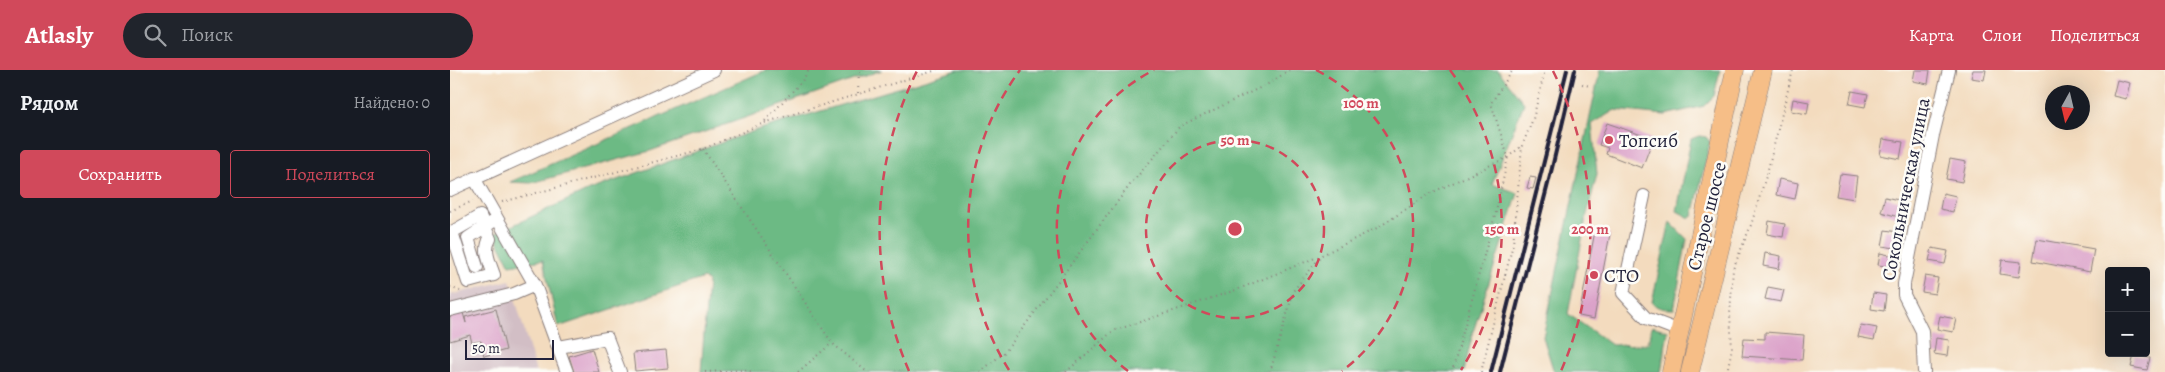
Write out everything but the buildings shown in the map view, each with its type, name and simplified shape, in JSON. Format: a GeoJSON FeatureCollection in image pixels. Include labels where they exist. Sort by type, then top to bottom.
{"type":"FeatureCollection","features":[{"type":"Feature","properties":{"kind":"highway","name":"Старое шоссе"},"geometry":{"type":"LineString","coordinates":[[1671,372],[1735,70]]}},
{"type":"Feature","properties":{"kind":"highway","name":"Старое шоссе"},"geometry":{"type":"LineString","coordinates":[[1690,372],[1763,70]]}},
{"type":"Feature","properties":{"kind":"street"},"geometry":{"type":"LineString","coordinates":[[450,190],[714,70]]}},
{"type":"Feature","properties":{"kind":"street","name":"Сокольническая улица"},"geometry":{"type":"LineString","coordinates":[[1924,372],[1922,331],[1904,296],[1904,284],[1933,135],[1949,70]]}},
{"type":"Feature","properties":{"kind":"street"},"geometry":{"type":"LineString","coordinates":[[474,178],[496,220],[535,285],[567,372]]}},
{"type":"Feature","properties":{"kind":"street"},"geometry":{"type":"LineString","coordinates":[[1644,196],[1623,292],[1646,318],[1680,331]]}},
{"type":"Feature","properties":{"kind":"street"},"geometry":{"type":"LineString","coordinates":[[480,216],[485,227],[490,239],[487,244],[488,257],[494,274],[468,282],[452,232],[480,216]]}},
{"type":"Feature","properties":{"kind":"street"},"geometry":{"type":"LineString","coordinates":[[477,267],[468,238],[496,220]]}},
{"type":"Feature","properties":{"kind":"street"},"geometry":{"type":"LineString","coordinates":[[450,310],[514,294],[535,285]]}},
{"type":"Feature","properties":{"kind":"street"},"geometry":{"type":"LineString","coordinates":[[559,347],[607,338],[620,372]]}},
{"type":"Feature","properties":{"kind":"path"},"geometry":{"type":"LineString","coordinates":[[764,123],[802,81],[809,70]]}},
{"type":"Feature","properties":{"kind":"path"},"geometry":{"type":"LineString","coordinates":[[858,93],[859,70]]}},
{"type":"Feature","properties":{"kind":"path"},"geometry":{"type":"LineString","coordinates":[[450,211],[486,200],[532,195],[702,149],[764,123],[937,70]]}},
{"type":"Feature","properties":{"kind":"path"},"geometry":{"type":"LineString","coordinates":[[980,372],[1005,352],[1130,184],[1180,126],[1270,83],[1289,70]]}},
{"type":"Feature","properties":{"kind":"path"},"geometry":{"type":"LineString","coordinates":[[1452,372],[1496,212],[1508,157],[1491,103],[1513,70]]}},
{"type":"Feature","properties":{"kind":"path"},"geometry":{"type":"LineString","coordinates":[[1481,372],[1514,244],[1522,146],[1534,119],[1544,70]]}},
{"type":"Feature","properties":{"kind":"path"},"geometry":{"type":"LineString","coordinates":[[1728,372],[1732,348],[1730,314],[1732,269],[1751,225],[1767,173],[1793,70]]}},
{"type":"Feature","properties":{"kind":"path"},"geometry":{"type":"LineString","coordinates":[[1582,84],[1590,86]]}},
{"type":"Feature","properties":{"kind":"path"},"geometry":{"type":"LineString","coordinates":[[1066,372],[1113,331],[1236,290],[1322,255],[1379,228],[1428,194],[1508,157],[1522,146]]}},
{"type":"Feature","properties":{"kind":"path"},"geometry":{"type":"LineString","coordinates":[[702,149],[832,343],[867,372]]}},
{"type":"Feature","properties":{"kind":"path"},"geometry":{"type":"LineString","coordinates":[[1270,372],[1294,290],[1322,255]]}},
{"type":"Feature","properties":{"kind":"path"},"geometry":{"type":"LineString","coordinates":[[450,287],[462,292]]}},
{"type":"Feature","properties":{"kind":"path"},"geometry":{"type":"LineString","coordinates":[[798,372],[832,343]]}},
{"type":"Feature","properties":{"kind":"path"},"geometry":{"type":"LineString","coordinates":[[705,372],[744,370],[753,372]]}},
{"type":"Feature","properties":{"kind":"shaded area"},"geometry":{"type":"Polygon","coordinates":[[[510,280],[536,372],[450,372],[450,295],[510,280]]]}},
{"type":"Feature","properties":{"kind":"green space"},"geometry":{"type":"Polygon","coordinates":[[[766,70],[882,70],[650,151],[531,183],[510,182],[766,70]]]}},
{"type":"Feature","properties":{"kind":"green space"},"geometry":{"type":"Polygon","coordinates":[[[958,70],[1498,70],[1524,103],[1492,184],[1518,193],[1473,332],[1464,372],[701,372],[708,282],[704,278],[558,327],[543,260],[510,265],[494,234],[589,190],[754,131],[958,70]]]}},
{"type":"Feature","properties":{"kind":"green space"},"geometry":{"type":"Polygon","coordinates":[[[1600,70],[1720,70],[1714,96],[1704,106],[1665,115],[1615,110],[1592,124],[1597,174],[1586,218],[1568,314],[1612,345],[1648,344],[1652,326],[1668,331],[1661,372],[1554,372],[1543,337],[1600,70]]]}},
{"type":"Feature","properties":{"kind":"green space"},"geometry":{"type":"Polygon","coordinates":[[[1699,136],[1706,137],[1710,142],[1693,216],[1690,218],[1677,211],[1691,139],[1699,136]]]}},
{"type":"Feature","properties":{"kind":"green space"},"geometry":{"type":"Polygon","coordinates":[[[1670,222],[1687,239],[1674,309],[1664,309],[1652,302],[1670,222]]]}},
{"type":"Feature","properties":{"kind":"railway"},"geometry":{"type":"LineString","coordinates":[[1491,372],[1567,70]]}},
{"type":"Feature","properties":{"kind":"railway"},"geometry":{"type":"LineString","coordinates":[[1500,372],[1575,70]]}},
{"type":"Feature","properties":{"kind":"place","name":"Топсиб"},"geometry":{"type":"Point","coordinates":[1609,140]}},
{"type":"Feature","properties":{"kind":"place","name":"СТО"},"geometry":{"type":"Point","coordinates":[1594,275]}}]}
